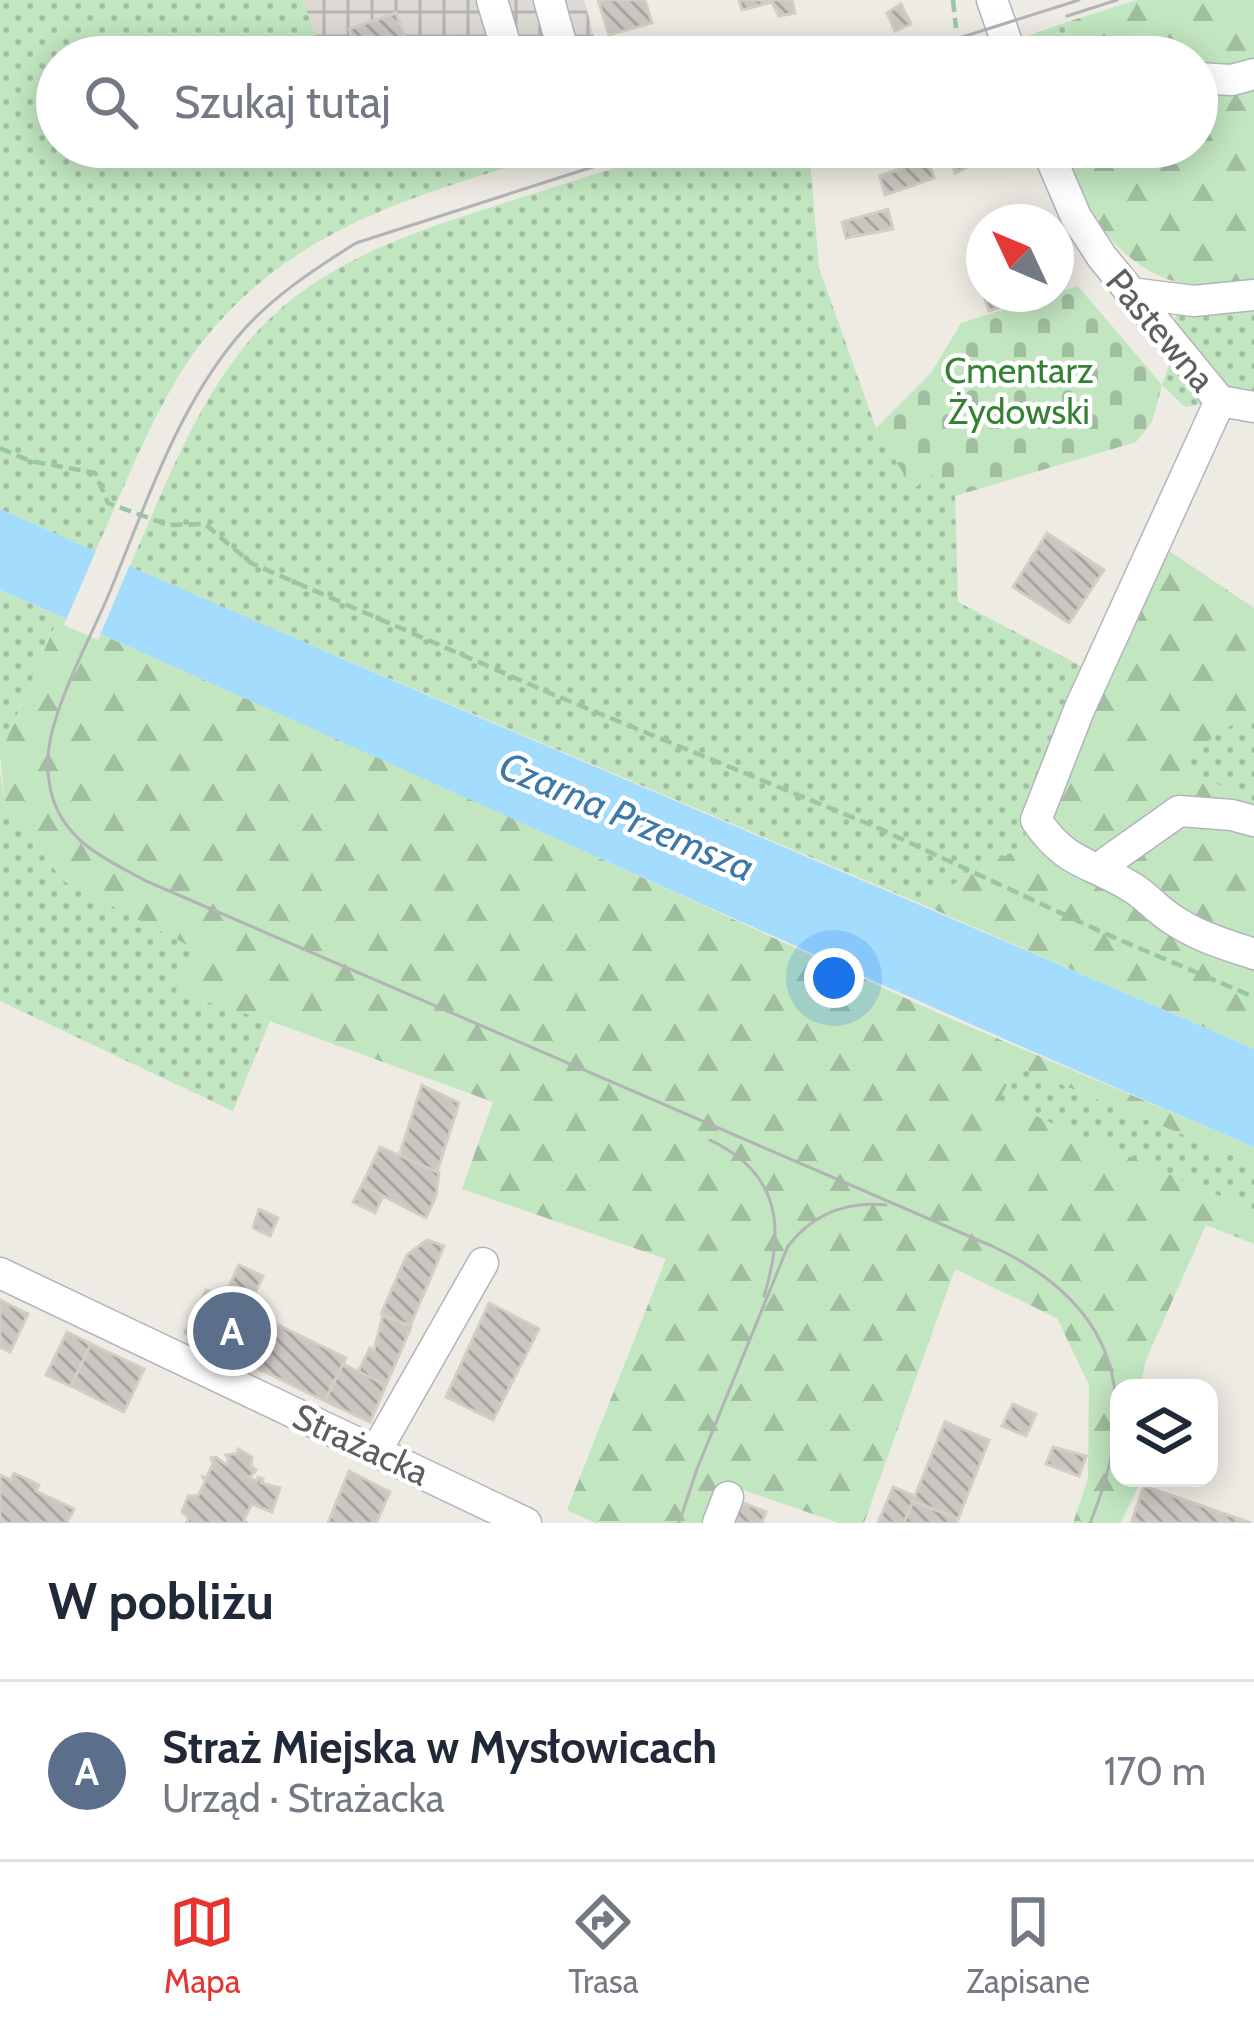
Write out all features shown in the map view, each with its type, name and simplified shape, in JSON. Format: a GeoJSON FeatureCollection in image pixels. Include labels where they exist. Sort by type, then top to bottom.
{"type":"FeatureCollection","features":[{"type":"Feature","properties":{"kind":"street"},"geometry":{"type":"LineString","coordinates":[[503,36],[494,6],[534,0]]}},
{"type":"Feature","properties":{"kind":"street"},"geometry":{"type":"LineString","coordinates":[[550,0],[559,36]]}},
{"type":"Feature","properties":{"kind":"street"},"geometry":{"type":"LineString","coordinates":[[992,0],[1005,36]]}},
{"type":"Feature","properties":{"kind":"street"},"geometry":{"type":"LineString","coordinates":[[1218,79],[1254,74]]}},
{"type":"Feature","properties":{"kind":"street","name":"Pastewna"},"geometry":{"type":"LineString","coordinates":[[1055,168],[1076,217],[1130,292],[1220,401],[1079,710],[1036,820],[1053,846],[1074,861],[1104,872]]}},
{"type":"Feature","properties":{"kind":"street"},"geometry":{"type":"LineString","coordinates":[[1130,292],[1193,301],[1254,295]]}},
{"type":"Feature","properties":{"kind":"street"},"geometry":{"type":"LineString","coordinates":[[1220,401],[1254,406]]}},
{"type":"Feature","properties":{"kind":"street"},"geometry":{"type":"LineString","coordinates":[[1254,821],[1179,812],[1107,862],[1104,872],[1205,939],[1254,954]]}},
{"type":"Feature","properties":{"kind":"street"},"geometry":{"type":"LineString","coordinates":[[376,1451],[483,1263]]}},
{"type":"Feature","properties":{"kind":"street","name":"Strażacka"},"geometry":{"type":"LineString","coordinates":[[0,1273],[526,1523]]}},
{"type":"Feature","properties":{"kind":"path"},"geometry":{"type":"LineString","coordinates":[[953,0],[956,28]]}},
{"type":"Feature","properties":{"kind":"path"},"geometry":{"type":"LineString","coordinates":[[0,448],[30,461],[95,473],[108,503],[168,525],[205,524],[251,563],[552,694],[855,818],[1254,997]]}},
{"type":"Feature","properties":{"kind":"shaded area"},"geometry":{"type":"Polygon","coordinates":[[[303,0],[584,0],[594,36],[316,36],[303,0]]]}},
{"type":"Feature","properties":{"kind":"green space"},"geometry":{"type":"Polygon","coordinates":[[[0,0],[303,0],[316,36],[36,36],[36,168],[507,168],[413,198],[312,246],[266,277],[224,316],[173,385],[95,552],[0,509],[0,0]]]}},
{"type":"Feature","properties":{"kind":"green space"},"geometry":{"type":"Polygon","coordinates":[[[1137,0],[1254,0],[1254,282],[1197,286],[1148,270],[1094,217],[1068,168],[1218,168],[1218,36],[1065,36],[1067,22],[1137,0]]]}},
{"type":"Feature","properties":{"kind":"green space"},"geometry":{"type":"Polygon","coordinates":[[[1067,22],[1065,36],[1028,36],[1067,22]]]}},
{"type":"Feature","properties":{"kind":"green space"},"geometry":{"type":"Polygon","coordinates":[[[614,168],[811,168],[819,268],[876,428],[914,488],[938,470],[955,496],[958,602],[1083,667],[1021,847],[919,903],[129,568],[212,393],[275,314],[304,290],[366,254],[614,168]]]}},
{"type":"Feature","properties":{"kind":"green space","name":"Cmentarz Żydowski"},"geometry":{"type":"Polygon","coordinates":[[[1078,286],[1162,385],[1152,422],[1136,442],[955,496],[938,471],[913,489],[876,428],[931,373],[961,323],[996,312],[1074,312],[1074,287],[1078,286]]]}},
{"type":"Feature","properties":{"kind":"green space"},"geometry":{"type":"Polygon","coordinates":[[[1254,305],[1254,402],[1185,407],[1162,385],[1173,354],[1176,311],[1254,305]]]}},
{"type":"Feature","properties":{"kind":"green space"},"geometry":{"type":"Polygon","coordinates":[[[1147,536],[1254,608],[1254,710],[1175,763],[1254,802],[1254,1049],[919,903],[1021,847],[1083,667],[1147,536]]]}},
{"type":"Feature","properties":{"kind":"green space"},"geometry":{"type":"Polygon","coordinates":[[[0,590],[59,616],[0,755],[0,590]]]}},
{"type":"Feature","properties":{"kind":"green space"},"geometry":{"type":"Polygon","coordinates":[[[59,616],[949,1018],[1254,1147],[1254,1164],[1017,1066],[999,1100],[1254,1211],[1254,1244],[1206,1225],[1142,1379],[1110,1379],[1110,1487],[1138,1487],[1121,1523],[1073,1523],[1088,1479],[1089,1385],[1057,1318],[955,1269],[864,1523],[839,1523],[723,1483],[706,1523],[595,1523],[567,1510],[666,1259],[462,1189],[493,1102],[270,1021],[175,992],[199,951],[64,881],[5,808],[0,755],[59,616]]]}},
{"type":"Feature","properties":{"kind":"green space"},"geometry":{"type":"Polygon","coordinates":[[[1254,710],[1254,802],[1174,763],[1254,710]]]}},
{"type":"Feature","properties":{"kind":"green space"},"geometry":{"type":"Polygon","coordinates":[[[0,770],[5,808],[64,881],[200,951],[176,992],[270,1021],[233,1111],[0,1001],[0,770]]]}},
{"type":"Feature","properties":{"kind":"green space"},"geometry":{"type":"Polygon","coordinates":[[[1017,1066],[1254,1164],[1254,1211],[998,1101],[1017,1066]]]}},
{"type":"Feature","properties":{"kind":"water","name":"Czarna Przemsza"},"geometry":{"type":"Polygon","coordinates":[[[0,509],[1254,1049],[1254,1147],[0,590],[0,509]]]}},
{"type":"Feature","properties":{"kind":"pier"},"geometry":{"type":"Polygon","coordinates":[[[98,546],[131,562],[98,640],[64,625],[98,546]]]}},
{"type":"Feature","properties":{"kind":"building"},"geometry":{"type":"Polygon","coordinates":[[[598,0],[645,0],[652,23],[609,35],[598,0]]]}},
{"type":"Feature","properties":{"kind":"building"},"geometry":{"type":"Polygon","coordinates":[[[739,0],[792,0],[795,13],[779,16],[772,2],[742,10],[739,0]]]}},
{"type":"Feature","properties":{"kind":"building"},"geometry":{"type":"Polygon","coordinates":[[[901,4],[911,24],[895,31],[887,13],[901,4]]]}},
{"type":"Feature","properties":{"kind":"building"},"geometry":{"type":"Polygon","coordinates":[[[396,13],[404,36],[351,36],[349,29],[396,13]]]}},
{"type":"Feature","properties":{"kind":"building"},"geometry":{"type":"Polygon","coordinates":[[[903,168],[931,168],[934,178],[885,195],[880,176],[903,168]]]}},
{"type":"Feature","properties":{"kind":"building"},"geometry":{"type":"Polygon","coordinates":[[[888,209],[893,229],[846,238],[842,222],[888,209]]]}},
{"type":"Feature","properties":{"kind":"building"},"geometry":{"type":"Polygon","coordinates":[[[1047,533],[1104,570],[1069,623],[1013,587],[1047,533]]]}},
{"type":"Feature","properties":{"kind":"building"},"geometry":{"type":"Polygon","coordinates":[[[422,1085],[459,1103],[437,1172],[399,1156],[422,1085]]]}},
{"type":"Feature","properties":{"kind":"building"},"geometry":{"type":"Polygon","coordinates":[[[380,1147],[439,1173],[426,1218],[362,1185],[380,1147]]]}},
{"type":"Feature","properties":{"kind":"building"},"geometry":{"type":"Polygon","coordinates":[[[362,1185],[383,1196],[375,1213],[353,1202],[362,1185]]]}},
{"type":"Feature","properties":{"kind":"building"},"geometry":{"type":"Polygon","coordinates":[[[259,1209],[278,1218],[270,1236],[253,1228],[259,1209]]]}},
{"type":"Feature","properties":{"kind":"building"},"geometry":{"type":"Polygon","coordinates":[[[427,1240],[444,1246],[410,1326],[381,1314],[407,1255],[427,1240]]]}},
{"type":"Feature","properties":{"kind":"building"},"geometry":{"type":"Polygon","coordinates":[[[239,1265],[263,1276],[247,1310],[223,1299],[239,1265]]]}},
{"type":"Feature","properties":{"kind":"building"},"geometry":{"type":"Polygon","coordinates":[[[206,1290],[346,1358],[325,1401],[185,1333],[206,1290]]]}},
{"type":"Feature","properties":{"kind":"building"},"geometry":{"type":"Polygon","coordinates":[[[0,1300],[28,1314],[10,1352],[0,1347],[0,1300]]]}},
{"type":"Feature","properties":{"kind":"building"},"geometry":{"type":"Polygon","coordinates":[[[489,1303],[539,1329],[493,1420],[446,1397],[489,1303]]]}},
{"type":"Feature","properties":{"kind":"building"},"geometry":{"type":"Polygon","coordinates":[[[383,1315],[411,1327],[386,1385],[358,1372],[370,1348],[374,1350],[383,1315]]]}},
{"type":"Feature","properties":{"kind":"building"},"geometry":{"type":"Polygon","coordinates":[[[67,1332],[91,1344],[71,1386],[46,1375],[67,1332]]]}},
{"type":"Feature","properties":{"kind":"building"},"geometry":{"type":"Polygon","coordinates":[[[91,1344],[144,1369],[124,1412],[71,1386],[91,1344]]]}},
{"type":"Feature","properties":{"kind":"building"},"geometry":{"type":"Polygon","coordinates":[[[343,1364],[386,1385],[370,1422],[325,1401],[343,1364]]]}},
{"type":"Feature","properties":{"kind":"building"},"geometry":{"type":"Polygon","coordinates":[[[1013,1404],[1036,1414],[1026,1436],[1002,1426],[1013,1404]]]}},
{"type":"Feature","properties":{"kind":"building"},"geometry":{"type":"Polygon","coordinates":[[[945,1422],[989,1440],[958,1519],[913,1501],[945,1422]]]}},
{"type":"Feature","properties":{"kind":"building"},"geometry":{"type":"Polygon","coordinates":[[[1053,1447],[1086,1456],[1079,1476],[1046,1464],[1053,1447]]]}},
{"type":"Feature","properties":{"kind":"building"},"geometry":{"type":"Polygon","coordinates":[[[238,1449],[252,1457],[251,1466],[256,1470],[249,1478],[257,1481],[258,1477],[261,1483],[280,1488],[272,1512],[252,1504],[244,1519],[247,1523],[186,1523],[189,1518],[182,1512],[188,1496],[198,1496],[213,1464],[211,1458],[226,1465],[226,1455],[238,1449]]]}},
{"type":"Feature","properties":{"kind":"building"},"geometry":{"type":"Polygon","coordinates":[[[349,1471],[390,1492],[376,1523],[328,1523],[349,1471]]]}},
{"type":"Feature","properties":{"kind":"building"},"geometry":{"type":"Polygon","coordinates":[[[14,1473],[39,1485],[36,1491],[74,1509],[67,1523],[0,1523],[0,1475],[11,1480],[14,1473]]]}},
{"type":"Feature","properties":{"kind":"building"},"geometry":{"type":"Polygon","coordinates":[[[893,1487],[915,1496],[904,1523],[878,1523],[893,1487]]]}},
{"type":"Feature","properties":{"kind":"building"},"geometry":{"type":"Polygon","coordinates":[[[1147,1487],[1251,1523],[1131,1523],[1147,1487]]]}},
{"type":"Feature","properties":{"kind":"building"},"geometry":{"type":"Polygon","coordinates":[[[913,1501],[958,1519],[956,1523],[904,1523],[913,1501]]]}},
{"type":"Feature","properties":{"kind":"building"},"geometry":{"type":"Polygon","coordinates":[[[741,1502],[766,1512],[762,1523],[733,1523],[741,1502]]]}},
{"type":"Feature","properties":{"kind":"tram line"},"geometry":{"type":"LineString","coordinates":[[965,36],[1079,0]]}},
{"type":"Feature","properties":{"kind":"tram line"},"geometry":{"type":"LineString","coordinates":[[1067,16],[1117,0]]}},
{"type":"Feature","properties":{"kind":"tram line"},"geometry":{"type":"LineString","coordinates":[[590,168],[356,243],[291,287],[235,340],[177,432],[68,684],[49,744],[53,799],[79,839],[146,881],[992,1246],[1035,1270],[1068,1297],[1093,1327],[1108,1360],[1115,1396],[1114,1435],[1090,1523]]}},
{"type":"Feature","properties":{"kind":"tram line"},"geometry":{"type":"LineString","coordinates":[[710,1140],[751,1169],[771,1205],[774,1248],[764,1296]]}},
{"type":"Feature","properties":{"kind":"tram line"},"geometry":{"type":"LineString","coordinates":[[679,1523],[788,1246],[831,1212],[857,1205],[886,1205]]}},
{"type":"Feature","properties":{"kind":"place","name":"Straż Miejska w Mysłowicach"},"geometry":{"type":"Point","coordinates":[232,1331]}}]}
